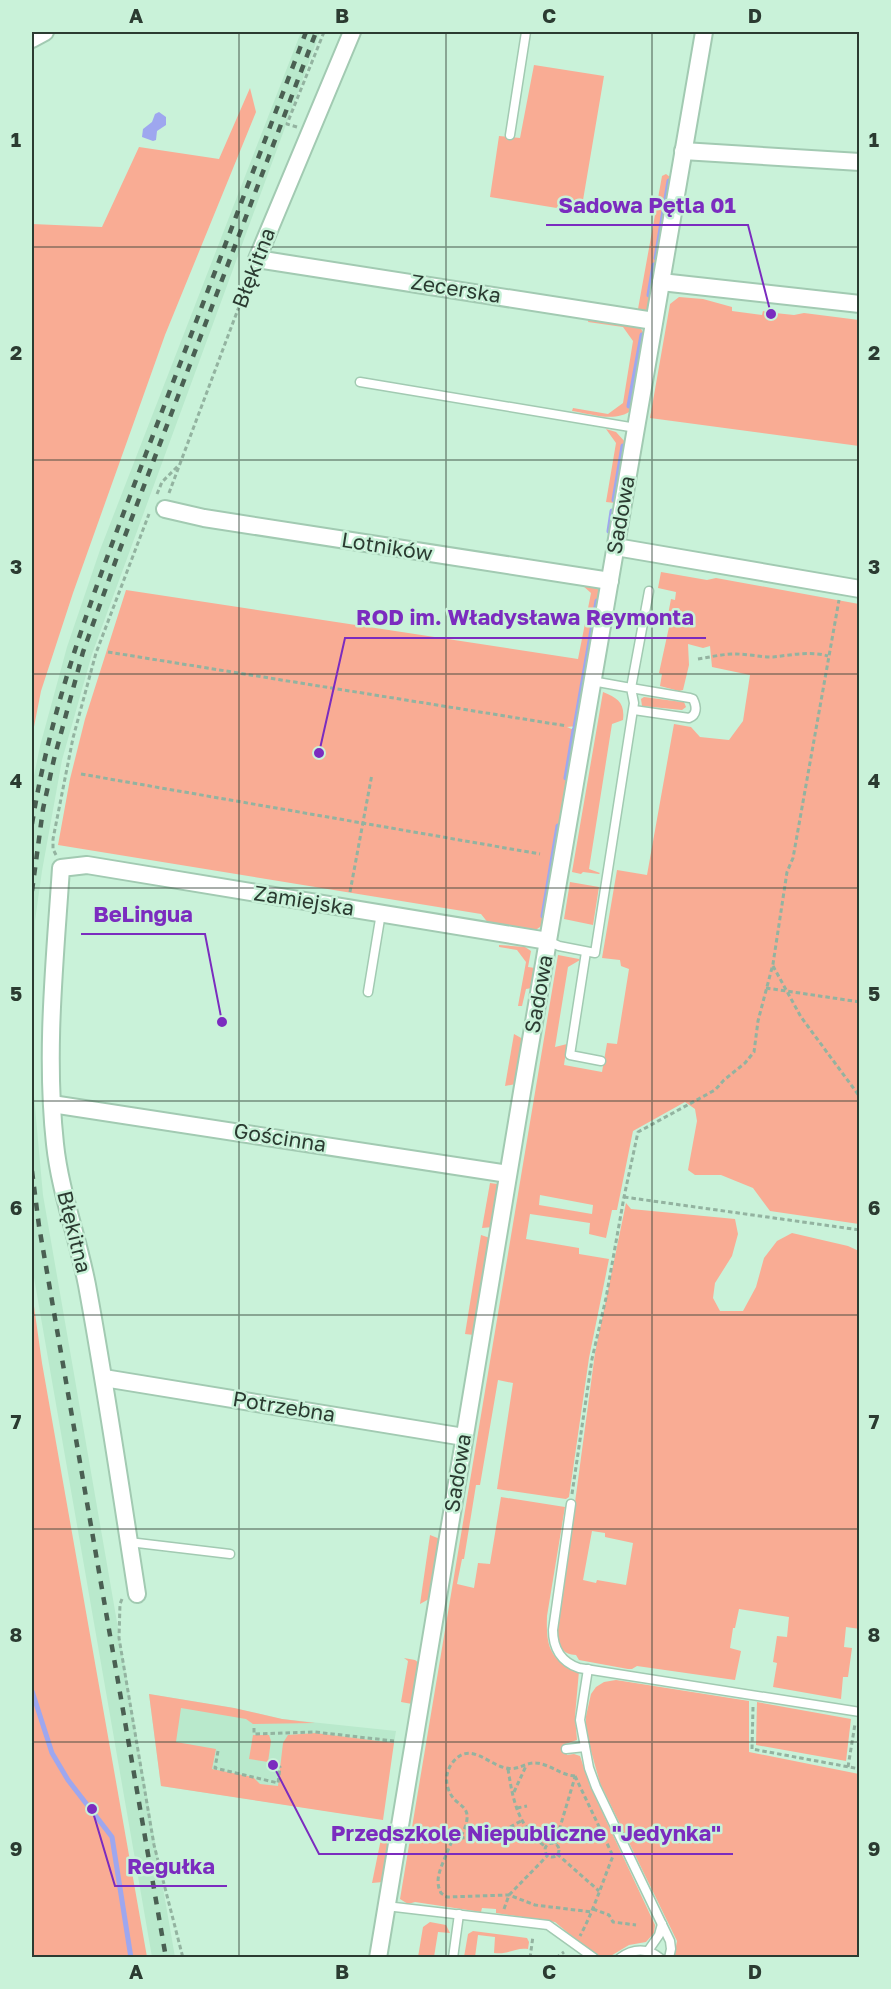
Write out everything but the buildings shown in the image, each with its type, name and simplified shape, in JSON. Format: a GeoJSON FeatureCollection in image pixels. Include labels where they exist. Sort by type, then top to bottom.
{"type":"FeatureCollection","features":[{"type":"Feature","properties":{"kind":"street"},"geometry":{"type":"LineString","coordinates":[[32,39],[45,32]]}},
{"type":"Feature","properties":{"kind":"street","name":"Błękitna"},"geometry":{"type":"LineString","coordinates":[[257,259],[352,32]]}},
{"type":"Feature","properties":{"kind":"street","name":"Sadowa"},"geometry":{"type":"LineString","coordinates":[[378,1958],[508,1174],[704,32]]}},
{"type":"Feature","properties":{"kind":"street"},"geometry":{"type":"LineString","coordinates":[[683,152],[860,162]]}},
{"type":"Feature","properties":{"kind":"street","name":"Zecerska"},"geometry":{"type":"LineString","coordinates":[[257,259],[654,321]]}},
{"type":"Feature","properties":{"kind":"street"},"geometry":{"type":"LineString","coordinates":[[661,282],[860,303]]}},
{"type":"Feature","properties":{"kind":"street","name":"Lotników"},"geometry":{"type":"LineString","coordinates":[[157,507],[204,518],[610,581]]}},
{"type":"Feature","properties":{"kind":"street"},"geometry":{"type":"LineString","coordinates":[[616,546],[860,589]]}},
{"type":"Feature","properties":{"kind":"street","name":"Zamiejska"},"geometry":{"type":"LineString","coordinates":[[61,868],[87,865],[548,941]]}},
{"type":"Feature","properties":{"kind":"street","name":"Błękitna"},"geometry":{"type":"LineString","coordinates":[[61,868],[51,1018],[52,1104],[58,1167],[75,1233],[104,1378],[137,1594]]}},
{"type":"Feature","properties":{"kind":"street","name":"Gościnna"},"geometry":{"type":"LineString","coordinates":[[52,1104],[508,1174]]}},
{"type":"Feature","properties":{"kind":"street","name":"Potrzebna"},"geometry":{"type":"LineString","coordinates":[[104,1378],[464,1437]]}},
{"type":"Feature","properties":{"kind":"lane"},"geometry":{"type":"LineString","coordinates":[[510,135],[526,32]]}},
{"type":"Feature","properties":{"kind":"lane"},"geometry":{"type":"LineString","coordinates":[[360,382],[636,428]]}},
{"type":"Feature","properties":{"kind":"lane"},"geometry":{"type":"LineString","coordinates":[[548,941],[595,952],[634,710],[631,688],[649,591]]}},
{"type":"Feature","properties":{"kind":"lane"},"geometry":{"type":"LineString","coordinates":[[592,681],[690,698],[693,699],[696,708],[694,715],[689,718],[634,710]]}},
{"type":"Feature","properties":{"kind":"lane"},"geometry":{"type":"LineString","coordinates":[[368,992],[381,914]]}},
{"type":"Feature","properties":{"kind":"lane"},"geometry":{"type":"LineString","coordinates":[[586,951],[570,1055],[601,1061]]}},
{"type":"Feature","properties":{"kind":"lane"},"geometry":{"type":"LineString","coordinates":[[571,1504],[553,1637],[555,1647],[562,1658],[574,1666],[588,1669],[858,1712]]}},
{"type":"Feature","properties":{"kind":"lane"},"geometry":{"type":"LineString","coordinates":[[129,1542],[230,1554]]}},
{"type":"Feature","properties":{"kind":"lane"},"geometry":{"type":"LineString","coordinates":[[588,1669],[580,1715],[585,1747],[596,1787],[670,1941],[669,1958]]}},
{"type":"Feature","properties":{"kind":"lane"},"geometry":{"type":"LineString","coordinates":[[566,1749],[585,1747]]}},
{"type":"Feature","properties":{"kind":"lane"},"geometry":{"type":"LineString","coordinates":[[386,1906],[548,1925],[572,1946],[594,1958]]}},
{"type":"Feature","properties":{"kind":"lane"},"geometry":{"type":"LineString","coordinates":[[453,1958],[459,1914]]}},
{"type":"Feature","properties":{"kind":"lane"},"geometry":{"type":"LineString","coordinates":[[648,1951],[659,1935],[662,1924]]}},
{"type":"Feature","properties":{"kind":"lane"},"geometry":{"type":"LineString","coordinates":[[620,1958],[632,1951],[648,1951],[660,1958]]}},
{"type":"Feature","properties":{"kind":"path"},"geometry":{"type":"LineString","coordinates":[[293,126],[287,124],[324,32]]}},
{"type":"Feature","properties":{"kind":"path","name":"Błękitna"},"geometry":{"type":"LineString","coordinates":[[157,507],[179,465],[257,259]]}},
{"type":"Feature","properties":{"kind":"path"},"geometry":{"type":"LineString","coordinates":[[61,868],[53,849],[54,839],[73,738],[96,653],[157,507],[162,482],[179,465]]}},
{"type":"Feature","properties":{"kind":"path"},"geometry":{"type":"LineString","coordinates":[[571,1504],[592,1359],[638,1132],[715,1090],[754,1052],[758,1021],[773,964],[785,884],[793,858],[842,586]]}},
{"type":"Feature","properties":{"kind":"path"},"geometry":{"type":"LineString","coordinates":[[108,652],[567,726]]}},
{"type":"Feature","properties":{"kind":"path"},"geometry":{"type":"LineString","coordinates":[[698,659],[735,654],[774,657],[787,654],[828,656]]}},
{"type":"Feature","properties":{"kind":"path"},"geometry":{"type":"LineString","coordinates":[[81,774],[540,854]]}},
{"type":"Feature","properties":{"kind":"path"},"geometry":{"type":"LineString","coordinates":[[350,893],[372,774]]}},
{"type":"Feature","properties":{"kind":"path"},"geometry":{"type":"LineString","coordinates":[[773,964],[801,1017],[860,1097]]}},
{"type":"Feature","properties":{"kind":"path"},"geometry":{"type":"LineString","coordinates":[[766,988],[860,1002]]}},
{"type":"Feature","properties":{"kind":"path"},"geometry":{"type":"LineString","coordinates":[[624,1197],[860,1230]]}},
{"type":"Feature","properties":{"kind":"path"},"geometry":{"type":"LineString","coordinates":[[137,1594],[123,1596],[120,1604],[119,1638],[154,1845],[183,1958]]}},
{"type":"Feature","properties":{"kind":"path"},"geometry":{"type":"LineString","coordinates":[[754,1694],[752,1749],[860,1769]]}},
{"type":"Feature","properties":{"kind":"path"},"geometry":{"type":"LineString","coordinates":[[848,1767],[858,1712]]}},
{"type":"Feature","properties":{"kind":"path"},"geometry":{"type":"LineString","coordinates":[[254,1728],[254,1734],[315,1732],[394,1741]]}},
{"type":"Feature","properties":{"kind":"path"},"geometry":{"type":"LineString","coordinates":[[218,1750],[215,1768],[278,1783],[280,1767],[273,1766]]}},
{"type":"Feature","properties":{"kind":"path"},"geometry":{"type":"LineString","coordinates":[[460,1839],[466,1826],[468,1813],[448,1790],[447,1778],[452,1763],[460,1755],[471,1753],[508,1769],[537,1763],[561,1774],[575,1776]]}},
{"type":"Feature","properties":{"kind":"path"},"geometry":{"type":"LineString","coordinates":[[513,1794],[526,1766]]}},
{"type":"Feature","properties":{"kind":"path"},"geometry":{"type":"LineString","coordinates":[[508,1769],[521,1821],[531,1835],[546,1846]]}},
{"type":"Feature","properties":{"kind":"path"},"geometry":{"type":"LineString","coordinates":[[555,1844],[575,1776]]}},
{"type":"Feature","properties":{"kind":"path"},"geometry":{"type":"LineString","coordinates":[[556,1958],[572,1946],[593,1910],[614,1856],[575,1776]]}},
{"type":"Feature","properties":{"kind":"path"},"geometry":{"type":"LineString","coordinates":[[517,1808],[527,1806]]}},
{"type":"Feature","properties":{"kind":"path"},"geometry":{"type":"LineString","coordinates":[[521,1821],[494,1836],[460,1839],[452,1842],[437,1882],[441,1893],[451,1897],[509,1895],[535,1905],[606,1912],[613,1922],[636,1925]]}},
{"type":"Feature","properties":{"kind":"path"},"geometry":{"type":"LineString","coordinates":[[546,1846],[555,1844]]}},
{"type":"Feature","properties":{"kind":"path"},"geometry":{"type":"LineString","coordinates":[[509,1895],[548,1856],[552,1857],[557,1854],[559,1850],[555,1844]]}},
{"type":"Feature","properties":{"kind":"path"},"geometry":{"type":"LineString","coordinates":[[546,1846],[548,1856]]}},
{"type":"Feature","properties":{"kind":"path"},"geometry":{"type":"LineString","coordinates":[[557,1854],[599,1890]]}},
{"type":"Feature","properties":{"kind":"path"},"geometry":{"type":"LineString","coordinates":[[530,1958],[533,1936]]}},
{"type":"Feature","properties":{"kind":"shaded area"},"geometry":{"type":"Polygon","coordinates":[[[301,32],[320,32],[92,654],[62,760],[35,921],[33,1085],[43,1195],[175,1957],[152,1957],[32,1266],[32,786],[40,746],[67,647],[100,550],[301,32]]]}},
{"type":"Feature","properties":{"kind":"shaded area"},"geometry":{"type":"Polygon","coordinates":[[[534,65],[604,76],[581,212],[490,197],[499,136],[520,138],[534,65]]]}},
{"type":"Feature","properties":{"kind":"shaded area"},"geometry":{"type":"Polygon","coordinates":[[[250,88],[256,112],[165,335],[73,593],[41,691],[32,737],[32,224],[102,227],[139,147],[219,159],[250,88]]]}},
{"type":"Feature","properties":{"kind":"shaded area"},"geometry":{"type":"Polygon","coordinates":[[[666,174],[671,181],[650,307],[643,312],[592,306],[593,302],[638,309],[662,176],[666,174]]]}},
{"type":"Feature","properties":{"kind":"shaded area"},"geometry":{"type":"Polygon","coordinates":[[[679,297],[703,299],[732,307],[732,311],[762,315],[763,311],[767,312],[767,317],[774,317],[775,313],[794,315],[804,313],[859,320],[859,446],[650,418],[670,304],[679,297]]]}},
{"type":"Feature","properties":{"kind":"shaded area"},"geometry":{"type":"Polygon","coordinates":[[[589,317],[640,327],[644,334],[632,410],[625,414],[611,417],[572,411],[573,408],[608,414],[623,403],[633,341],[623,327],[588,322],[589,317]]]}},
{"type":"Feature","properties":{"kind":"shaded area"},"geometry":{"type":"Polygon","coordinates":[[[606,429],[616,432],[626,443],[615,503],[606,502],[616,443],[606,429]]]}},
{"type":"Feature","properties":{"kind":"shaded area"},"geometry":{"type":"Polygon","coordinates":[[[661,572],[707,580],[716,578],[859,604],[859,1224],[770,1211],[753,1188],[721,1175],[695,1175],[688,1170],[697,1121],[695,1109],[685,1102],[633,1131],[617,1210],[612,1210],[606,1238],[589,1234],[590,1223],[530,1214],[526,1239],[579,1248],[579,1254],[609,1259],[589,1358],[569,1497],[566,1499],[497,1489],[513,1383],[498,1380],[480,1485],[476,1485],[464,1559],[462,1559],[457,1584],[474,1588],[478,1563],[490,1564],[501,1497],[565,1507],[547,1616],[547,1635],[555,1657],[579,1671],[575,1716],[577,1740],[565,1744],[567,1755],[580,1756],[590,1786],[655,1925],[654,1933],[646,1942],[629,1945],[609,1957],[602,1957],[592,1953],[555,1922],[496,1913],[496,1909],[482,1908],[481,1912],[415,1902],[408,1904],[400,1899],[558,955],[580,960],[568,967],[555,1047],[567,1044],[564,1065],[602,1072],[607,1043],[617,1044],[629,969],[621,966],[620,960],[602,958],[617,870],[647,875],[674,724],[691,727],[700,737],[729,740],[743,721],[750,675],[712,667],[710,646],[703,648],[688,644],[689,665],[683,690],[660,686],[662,674],[659,673],[669,627],[666,625],[671,599],[675,600],[676,592],[658,588],[661,572]],[[540,1195],[539,1205],[592,1214],[593,1205],[540,1195]]]}},
{"type":"Feature","properties":{"kind":"shaded area"},"geometry":{"type":"Polygon","coordinates":[[[528,576],[592,585],[598,587],[601,592],[577,726],[567,727],[576,731],[543,925],[534,931],[489,924],[481,914],[58,845],[70,779],[85,719],[126,590],[578,659],[591,593],[582,585],[528,576]]]}},
{"type":"Feature","properties":{"kind":"shaded area"},"geometry":{"type":"Polygon","coordinates":[[[603,692],[622,705],[623,720],[612,724],[589,869],[600,873],[583,872],[581,874],[572,872],[603,692]]]}},
{"type":"Feature","properties":{"kind":"shaded area"},"geometry":{"type":"Polygon","coordinates":[[[644,697],[684,702],[686,707],[682,710],[642,706],[641,699],[644,697]]]}},
{"type":"Feature","properties":{"kind":"shaded area"},"geometry":{"type":"Polygon","coordinates":[[[570,882],[599,887],[593,925],[564,919],[570,882]]]}},
{"type":"Feature","properties":{"kind":"shaded area"},"geometry":{"type":"Polygon","coordinates":[[[499,945],[525,947],[531,951],[528,967],[535,968],[532,988],[526,989],[522,1006],[518,1006],[526,962],[517,950],[499,947],[499,945]]]}},
{"type":"Feature","properties":{"kind":"shaded area"},"geometry":{"type":"Polygon","coordinates":[[[514,1034],[523,1039],[516,1084],[505,1086],[514,1034]]]}},
{"type":"Feature","properties":{"kind":"shaded area"},"geometry":{"type":"Polygon","coordinates":[[[490,1183],[497,1184],[498,1188],[493,1227],[482,1228],[490,1183]]]}},
{"type":"Feature","properties":{"kind":"shaded area"},"geometry":{"type":"Polygon","coordinates":[[[626,1203],[631,1209],[735,1219],[738,1234],[732,1256],[715,1283],[713,1298],[720,1311],[743,1311],[756,1287],[764,1258],[777,1241],[792,1233],[848,1246],[859,1251],[860,1629],[846,1627],[844,1647],[852,1648],[848,1677],[843,1677],[841,1699],[773,1687],[777,1663],[773,1662],[777,1636],[787,1637],[789,1617],[739,1609],[730,1648],[741,1651],[735,1680],[637,1666],[628,1669],[579,1660],[576,1655],[565,1652],[561,1648],[557,1637],[595,1353],[626,1203]],[[592,1531],[583,1580],[626,1585],[633,1543],[605,1537],[605,1533],[592,1531]]]}},
{"type":"Feature","properties":{"kind":"shaded area"},"geometry":{"type":"Polygon","coordinates":[[[481,1235],[490,1238],[474,1335],[465,1334],[481,1235]]]}},
{"type":"Feature","properties":{"kind":"shaded area"},"geometry":{"type":"Polygon","coordinates":[[[32,1292],[42,1363],[147,1957],[32,1957],[32,1292]]]}},
{"type":"Feature","properties":{"kind":"shaded area"},"geometry":{"type":"Polygon","coordinates":[[[430,1535],[440,1539],[429,1599],[420,1604],[430,1535]]]}},
{"type":"Feature","properties":{"kind":"shaded area"},"geometry":{"type":"Polygon","coordinates":[[[404,1658],[419,1663],[412,1704],[401,1702],[408,1661],[404,1658]]]}},
{"type":"Feature","properties":{"kind":"shaded area"},"geometry":{"type":"Polygon","coordinates":[[[616,1680],[749,1701],[749,1752],[859,1774],[859,1957],[674,1957],[677,1941],[600,1783],[586,1731],[586,1716],[591,1694],[604,1682],[616,1680]]]}},
{"type":"Feature","properties":{"kind":"shaded area"},"geometry":{"type":"Polygon","coordinates":[[[149,1694],[234,1708],[282,1719],[396,1731],[394,1743],[390,1745],[373,1818],[161,1786],[149,1694]]]}},
{"type":"Feature","properties":{"kind":"shaded area"},"geometry":{"type":"Polygon","coordinates":[[[149,1694],[315,1723],[253,1724],[246,1719],[181,1708],[176,1742],[216,1749],[212,1769],[253,1777],[260,1784],[278,1786],[283,1743],[288,1735],[315,1733],[394,1743],[383,1820],[161,1786],[149,1694]]]}},
{"type":"Feature","properties":{"kind":"shaded area"},"geometry":{"type":"Polygon","coordinates":[[[757,1702],[851,1719],[846,1761],[756,1745],[757,1702]]]}},
{"type":"Feature","properties":{"kind":"shaded area"},"geometry":{"type":"Polygon","coordinates":[[[253,1735],[269,1735],[271,1741],[268,1762],[249,1759],[253,1735]]]}},
{"type":"Feature","properties":{"kind":"shaded area"},"geometry":{"type":"Polygon","coordinates":[[[382,1834],[391,1836],[383,1882],[372,1883],[382,1834]]]}},
{"type":"Feature","properties":{"kind":"shaded area"},"geometry":{"type":"Polygon","coordinates":[[[430,1922],[446,1925],[450,1933],[438,1932],[434,1957],[418,1957],[423,1927],[430,1922]]]}},
{"type":"Feature","properties":{"kind":"shaded area"},"geometry":{"type":"Polygon","coordinates":[[[473,1931],[527,1938],[528,1949],[494,1953],[495,1937],[478,1935],[475,1957],[464,1957],[468,1934],[473,1931]]]}},
{"type":"Feature","properties":{"kind":"water"},"geometry":{"type":"Polygon","coordinates":[[[159,112],[166,117],[166,125],[157,131],[156,140],[142,137],[143,129],[159,112]]]}},
{"type":"Feature","properties":{"kind":"waterway"},"geometry":{"type":"LineString","coordinates":[[656,258],[669,181]]}},
{"type":"Feature","properties":{"kind":"waterway"},"geometry":{"type":"LineString","coordinates":[[649,295],[654,265]]}},
{"type":"Feature","properties":{"kind":"waterway"},"geometry":{"type":"LineString","coordinates":[[629,406],[642,335]]}},
{"type":"Feature","properties":{"kind":"waterway"},"geometry":{"type":"LineString","coordinates":[[614,500],[623,446]]}},
{"type":"Feature","properties":{"kind":"waterway"},"geometry":{"type":"LineString","coordinates":[[609,531],[612,511]]}},
{"type":"Feature","properties":{"kind":"waterway"},"geometry":{"type":"LineString","coordinates":[[575,727],[597,601]]}},
{"type":"Feature","properties":{"kind":"waterway"},"geometry":{"type":"LineString","coordinates":[[566,778],[574,730]]}},
{"type":"Feature","properties":{"kind":"waterway"},"geometry":{"type":"LineString","coordinates":[[543,916],[558,826]]}},
{"type":"Feature","properties":{"kind":"waterway"},"geometry":{"type":"LineString","coordinates":[[32,1691],[52,1753],[68,1780],[112,1837],[131,1958]]}},
{"type":"Feature","properties":{"kind":"railway"},"geometry":{"type":"LineString","coordinates":[[32,824],[53,726],[81,631],[132,490],[306,32]]}},
{"type":"Feature","properties":{"kind":"railway"},"geometry":{"type":"LineString","coordinates":[[32,891],[43,809],[83,652],[316,32]]}},
{"type":"Feature","properties":{"kind":"railway"},"geometry":{"type":"LineString","coordinates":[[32,1171],[39,1226],[166,1958]]}},
{"type":"Feature","properties":{"kind":"place","name":"Sadowa Pętla 01"},"geometry":{"type":"Point","coordinates":[771,314]}},
{"type":"Feature","properties":{"kind":"place","name":"ROD im. Władysława Reymonta"},"geometry":{"type":"Point","coordinates":[319,753]}},
{"type":"Feature","properties":{"kind":"place","name":"BeLingua"},"geometry":{"type":"Point","coordinates":[222,1022]}},
{"type":"Feature","properties":{"kind":"place","name":"Przedszkole Niepubliczne \"Jedynka\""},"geometry":{"type":"Point","coordinates":[273,1765]}},
{"type":"Feature","properties":{"kind":"place","name":"Regułka"},"geometry":{"type":"Point","coordinates":[92,1809]}}]}
